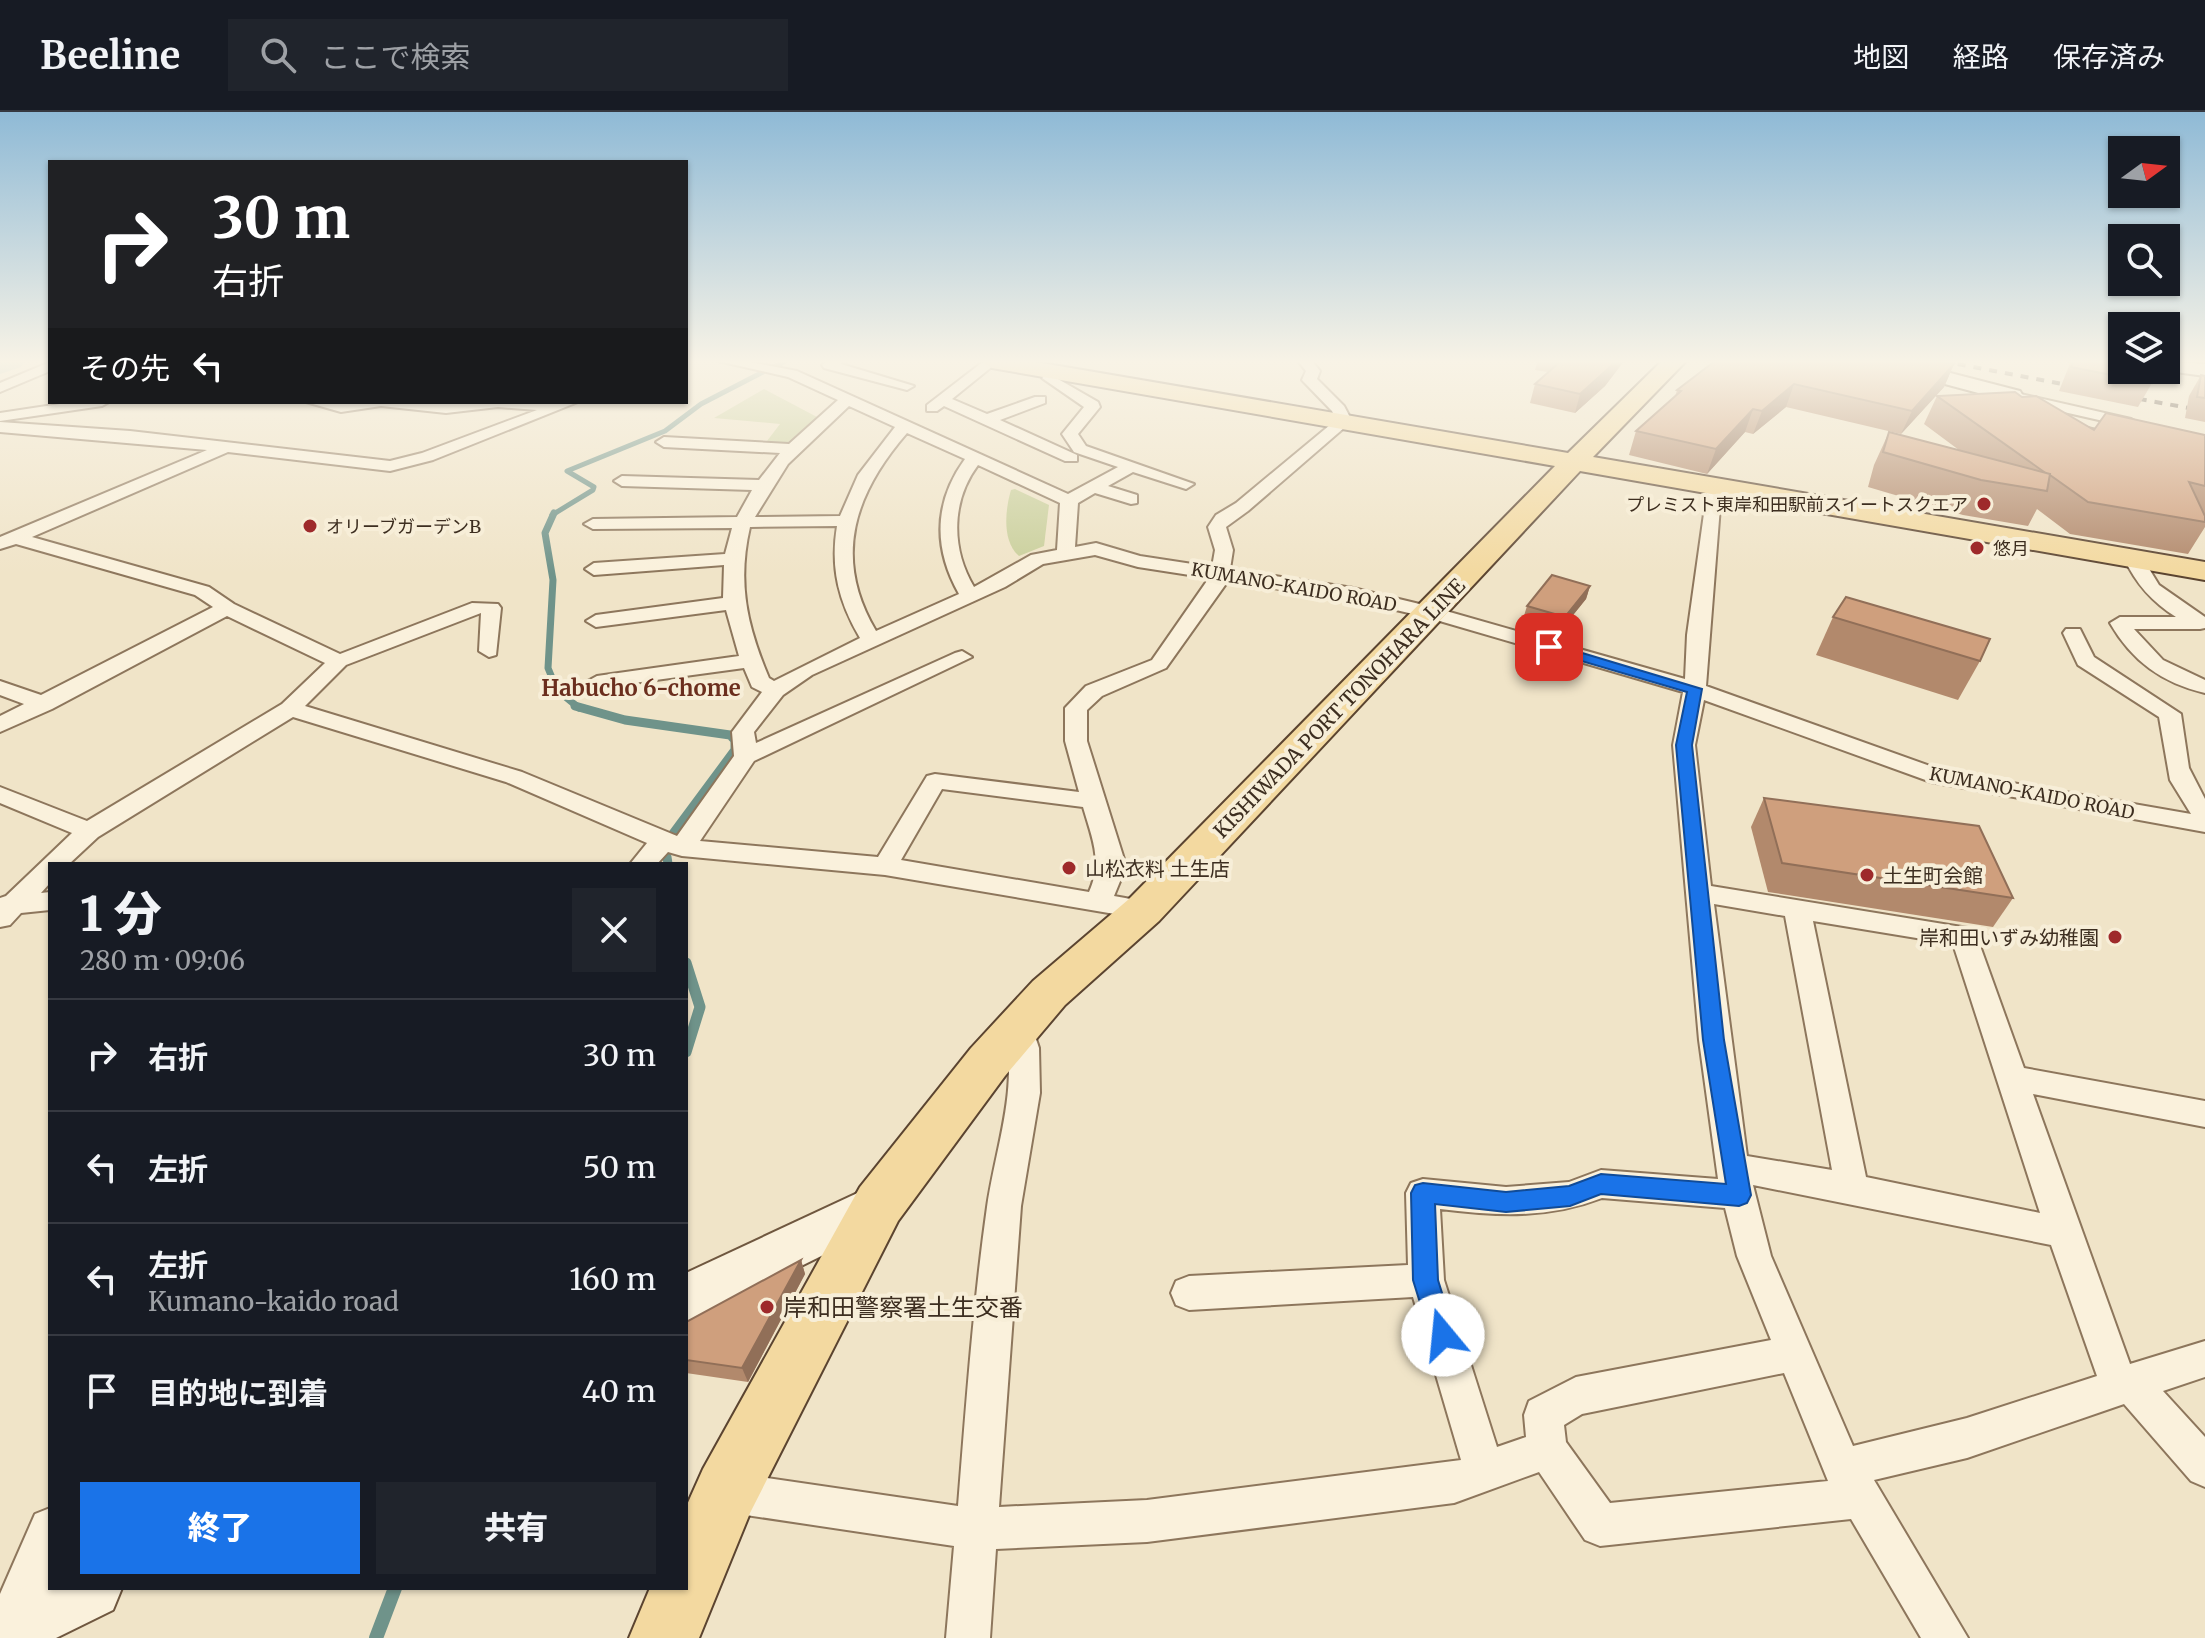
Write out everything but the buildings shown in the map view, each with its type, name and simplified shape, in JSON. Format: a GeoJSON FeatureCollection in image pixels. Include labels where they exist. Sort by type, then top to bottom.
{"type":"FeatureCollection","features":[{"type":"Feature","properties":{"kind":"main road"},"geometry":{"type":"LineString","coordinates":[[1411,432],[2205,571]]}},
{"type":"Feature","properties":{"kind":"main road","name":"KISHIWADA PORT TONOHARA LINE"},"geometry":{"type":"LineString","coordinates":[[688,1582],[726,1492],[879,1204],[988,1062],[1049,993],[1144,910],[1604,432]]}},
{"type":"Feature","properties":{"kind":"main road","name":"KISHIWADA PORT TONOHARA LINE"},"geometry":{"type":"LineString","coordinates":[[664,1638],[685,1590]]}},
{"type":"Feature","properties":{"kind":"street"},"geometry":{"type":"LineString","coordinates":[[87,432],[404,465],[492,432]]}},
{"type":"Feature","properties":{"kind":"street"},"geometry":{"type":"LineString","coordinates":[[746,756],[743,732],[775,690],[760,682],[749,661],[733,603],[733,559],[742,523],[760,485],[789,449],[809,432]]}},
{"type":"Feature","properties":{"kind":"street"},"geometry":{"type":"LineString","coordinates":[[872,641],[847,587],[843,567],[845,521],[867,470],[900,432]]}},
{"type":"Feature","properties":{"kind":"street"},"geometry":{"type":"LineString","coordinates":[[915,432],[1069,501]]}},
{"type":"Feature","properties":{"kind":"street"},"geometry":{"type":"LineString","coordinates":[[1013,432],[1071,458]]}},
{"type":"Feature","properties":{"kind":"street"},"geometry":{"type":"LineString","coordinates":[[1072,432],[1075,445],[1089,454],[1186,484]]}},
{"type":"Feature","properties":{"kind":"street"},"geometry":{"type":"LineString","coordinates":[[1098,902],[1110,874],[1111,859],[1076,741],[1076,708],[1094,691],[1159,664],[1218,583],[1224,550],[1217,527],[1222,519],[1242,507],[1331,432]]}},
{"type":"Feature","properties":{"kind":"street"},"geometry":{"type":"LineString","coordinates":[[2086,432],[2142,442],[2153,436],[2146,432]]}},
{"type":"Feature","properties":{"kind":"street"},"geometry":{"type":"LineString","coordinates":[[664,442],[789,449]]}},
{"type":"Feature","properties":{"kind":"street"},"geometry":{"type":"LineString","coordinates":[[8,541],[227,447]]}},
{"type":"Feature","properties":{"kind":"street"},"geometry":{"type":"LineString","coordinates":[[970,596],[954,565],[947,526],[954,489],[962,472],[974,459]]}},
{"type":"Feature","properties":{"kind":"street"},"geometry":{"type":"LineString","coordinates":[[1069,501],[1130,467]]}},
{"type":"Feature","properties":{"kind":"street"},"geometry":{"type":"LineString","coordinates":[[622,481],[760,485]]}},
{"type":"Feature","properties":{"kind":"street"},"geometry":{"type":"LineString","coordinates":[[1716,485],[1697,635],[1695,689],[1684,745],[1714,1040],[1736,1181],[1754,1256],[1851,1483],[1946,1638]]}},
{"type":"Feature","properties":{"kind":"street"},"geometry":{"type":"LineString","coordinates":[[1093,487],[1131,499]]}},
{"type":"Feature","properties":{"kind":"street"},"geometry":{"type":"LineString","coordinates":[[1066,552],[1069,501]]}},
{"type":"Feature","properties":{"kind":"street"},"geometry":{"type":"LineString","coordinates":[[593,524],[845,521]]}},
{"type":"Feature","properties":{"kind":"street"},"geometry":{"type":"LineString","coordinates":[[8,541],[202,591],[227,608],[339,661]]}},
{"type":"Feature","properties":{"kind":"street","name":"KUMANO-KAIDO ROAD"},"geometry":{"type":"LineString","coordinates":[[775,690],[970,596],[1038,559],[1096,549],[1138,561],[1353,594],[1432,613],[1695,689],[1939,777],[2205,824]]}},
{"type":"Feature","properties":{"kind":"street"},"geometry":{"type":"LineString","coordinates":[[2133,558],[2145,584],[2164,601],[2202,625]]}},
{"type":"Feature","properties":{"kind":"street"},"geometry":{"type":"LineString","coordinates":[[594,569],[733,559]]}},
{"type":"Feature","properties":{"kind":"street"},"geometry":{"type":"LineString","coordinates":[[596,621],[733,603]]}},
{"type":"Feature","properties":{"kind":"street"},"geometry":{"type":"LineString","coordinates":[[56,862],[89,831],[290,709],[339,661],[421,632],[479,607],[491,608],[489,651]]}},
{"type":"Feature","properties":{"kind":"street"},"geometry":{"type":"LineString","coordinates":[[0,725],[227,608]]}},
{"type":"Feature","properties":{"kind":"street"},"geometry":{"type":"LineString","coordinates":[[2202,625],[2120,623],[2131,644],[2169,676],[2205,687]]}},
{"type":"Feature","properties":{"kind":"street"},"geometry":{"type":"LineString","coordinates":[[2073,633],[2085,661],[2170,714],[2178,773],[2187,797],[2205,814]]}},
{"type":"Feature","properties":{"kind":"street"},"geometry":{"type":"LineString","coordinates":[[646,862],[672,845],[746,756],[962,657]]}},
{"type":"Feature","properties":{"kind":"street"},"geometry":{"type":"LineString","coordinates":[[597,682],[749,661]]}},
{"type":"Feature","properties":{"kind":"street"},"geometry":{"type":"LineString","coordinates":[[0,687],[44,704]]}},
{"type":"Feature","properties":{"kind":"street"},"geometry":{"type":"LineString","coordinates":[[290,709],[514,777],[672,845],[885,866],[1144,910]]}},
{"type":"Feature","properties":{"kind":"street"},"geometry":{"type":"LineString","coordinates":[[885,866],[935,781],[1093,801]]}},
{"type":"Feature","properties":{"kind":"street"},"geometry":{"type":"LineString","coordinates":[[0,794],[89,831]]}},
{"type":"Feature","properties":{"kind":"street"},"geometry":{"type":"LineString","coordinates":[[4,909],[48,870]]}},
{"type":"Feature","properties":{"kind":"street"},"geometry":{"type":"LineString","coordinates":[[1701,893],[1964,936],[2064,1233],[2124,1384],[2205,1467]]}},
{"type":"Feature","properties":{"kind":"street"},"geometry":{"type":"LineString","coordinates":[[4,909],[48,901]]}},
{"type":"Feature","properties":{"kind":"street"},"geometry":{"type":"LineString","coordinates":[[1797,909],[1852,1188]]}},
{"type":"Feature","properties":{"kind":"street"},"geometry":{"type":"LineString","coordinates":[[968,1638],[1005,1204],[1026,1076],[1027,1049],[1019,1026]]}},
{"type":"Feature","properties":{"kind":"street"},"geometry":{"type":"LineString","coordinates":[[2012,1078],[2205,1114]]}},
{"type":"Feature","properties":{"kind":"street"},"geometry":{"type":"LineString","coordinates":[[1485,1472],[1426,1280],[1423,1193],[1506,1202],[1570,1196],[1601,1184],[1736,1181],[1852,1188],[2064,1233]]}},
{"type":"Feature","properties":{"kind":"street"},"geometry":{"type":"LineString","coordinates":[[688,1298],[879,1204]]}},
{"type":"Feature","properties":{"kind":"street"},"geometry":{"type":"LineString","coordinates":[[1189,1293],[1426,1280]]}},
{"type":"Feature","properties":{"kind":"street"},"geometry":{"type":"LineString","coordinates":[[1795,1353],[1576,1396],[1543,1415],[1547,1449],[1600,1525],[1851,1483],[1967,1438],[2205,1359]]}},
{"type":"Feature","properties":{"kind":"street"},"geometry":{"type":"LineString","coordinates":[[726,1492],[977,1529],[1147,1521],[1454,1483],[1547,1449]]}},
{"type":"Feature","properties":{"kind":"street"},"geometry":{"type":"LineString","coordinates":[[3,1633],[48,1533]]}},
{"type":"Feature","properties":{"kind":"street"},"geometry":{"type":"LineString","coordinates":[[3,1633],[87,1590]]}},
{"type":"Feature","properties":{"kind":"green space"},"geometry":{"type":"Polygon","coordinates":[[[774,432],[800,432],[786,444],[769,446],[771,443],[767,441],[774,432]]]}},
{"type":"Feature","properties":{"kind":"green space"},"geometry":{"type":"Polygon","coordinates":[[[1011,490],[1049,505],[1044,546],[1019,556],[1010,543],[1006,525],[1011,490]]]}},
{"type":"Feature","properties":{"kind":"waterway"},"geometry":{"type":"LineString","coordinates":[[554,514],[594,487],[567,471],[662,432]]}},
{"type":"Feature","properties":{"kind":"waterway"},"geometry":{"type":"LineString","coordinates":[[554,514],[545,533],[553,580],[548,668],[557,690],[577,707]]}},
{"type":"Feature","properties":{"kind":"waterway"},"geometry":{"type":"LineString","coordinates":[[577,707],[625,720],[730,735],[735,740],[735,750],[672,835]]}},
{"type":"Feature","properties":{"kind":"waterway"},"geometry":{"type":"LineString","coordinates":[[667,857],[668,862]]}},
{"type":"Feature","properties":{"kind":"waterway"},"geometry":{"type":"LineString","coordinates":[[688,969],[700,1007],[688,1046]]}},
{"type":"Feature","properties":{"kind":"waterway"},"geometry":{"type":"LineString","coordinates":[[376,1638],[394,1590]]}},
{"type":"Feature","properties":{"kind":"place","name":"プレミスト東岸和田駅前スイートスクエア"},"geometry":{"type":"Point","coordinates":[1984,504]}},
{"type":"Feature","properties":{"kind":"place","name":"オリーブガーデンB"},"geometry":{"type":"Point","coordinates":[310,526]}},
{"type":"Feature","properties":{"kind":"place","name":"悠月"},"geometry":{"type":"Point","coordinates":[1977,548]}},
{"type":"Feature","properties":{"kind":"place","name":"山松衣料 土生店"},"geometry":{"type":"Point","coordinates":[1069,868]}},
{"type":"Feature","properties":{"kind":"place","name":"土生町会館"},"geometry":{"type":"Point","coordinates":[1867,875]}},
{"type":"Feature","properties":{"kind":"place","name":"岸和田いずみ幼稚園"},"geometry":{"type":"Point","coordinates":[2115,937]}},
{"type":"Feature","properties":{"kind":"place","name":"岸和田警察署土生交番"},"geometry":{"type":"Point","coordinates":[767,1307]}},
{"type":"Feature","properties":{"kind":"district","name":"Habucho 6-chome"},"geometry":{"type":"Point","coordinates":[641,688]}},
{"type":"Feature","properties":{"kind":"route"},"geometry":{"type":"LineString","coordinates":[[1443,1335],[1426,1280],[1423,1193],[1506,1202],[1570,1196],[1601,1184],[1739,1195],[1732,1167],[1714,1040],[1684,745],[1695,689],[1549,647]]}}]}
